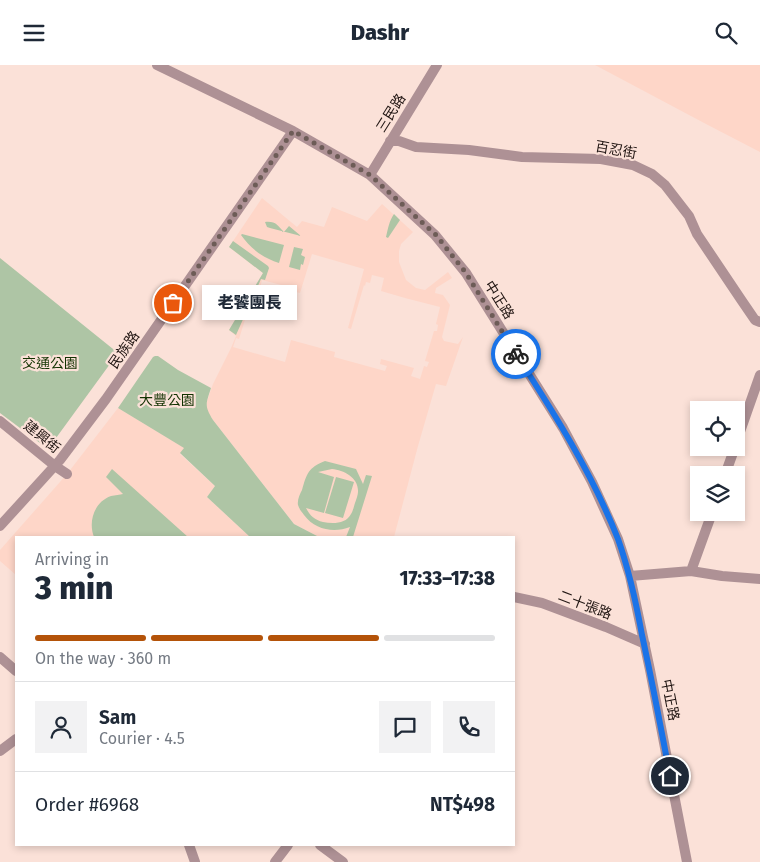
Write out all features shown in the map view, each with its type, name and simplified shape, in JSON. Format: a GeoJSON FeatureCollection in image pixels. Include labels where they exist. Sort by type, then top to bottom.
{"type":"FeatureCollection","features":[{"type":"Feature","properties":{"kind":"street","name":"中正路"},"geometry":{"type":"LineString","coordinates":[[157,65],[293,131],[370,175],[436,235],[466,273],[578,454],[618,539],[630,576],[687,862]]}},
{"type":"Feature","properties":{"kind":"street","name":"三民路"},"geometry":{"type":"LineString","coordinates":[[370,175],[437,65]]}},
{"type":"Feature","properties":{"kind":"street","name":"民族路"},"geometry":{"type":"LineString","coordinates":[[0,526],[55,466],[106,399],[293,131]]}},
{"type":"Feature","properties":{"kind":"street","name":"百忍街"},"geometry":{"type":"LineString","coordinates":[[390,141],[399,141],[416,147],[469,150],[522,157],[601,159],[633,165],[652,173],[665,185],[689,216],[697,234],[755,320],[760,322]]}},
{"type":"Feature","properties":{"kind":"street"},"geometry":{"type":"LineString","coordinates":[[745,418],[760,375]]}},
{"type":"Feature","properties":{"kind":"street","name":"建興街"},"geometry":{"type":"LineString","coordinates":[[0,421],[67,474]]}},
{"type":"Feature","properties":{"kind":"street"},"geometry":{"type":"LineString","coordinates":[[691,571],[709,521]]}},
{"type":"Feature","properties":{"kind":"street"},"geometry":{"type":"LineString","coordinates":[[630,576],[691,571],[760,579]]}},
{"type":"Feature","properties":{"kind":"street","name":"二十張路"},"geometry":{"type":"LineString","coordinates":[[515,597],[548,605],[644,644]]}},
{"type":"Feature","properties":{"kind":"street"},"geometry":{"type":"LineString","coordinates":[[0,657],[15,670]]}},
{"type":"Feature","properties":{"kind":"street"},"geometry":{"type":"LineString","coordinates":[[0,751],[15,740]]}},
{"type":"Feature","properties":{"kind":"street"},"geometry":{"type":"LineString","coordinates":[[189,846],[195,862]]}},
{"type":"Feature","properties":{"kind":"street"},"geometry":{"type":"LineString","coordinates":[[276,862],[287,846]]}},
{"type":"Feature","properties":{"kind":"street"},"geometry":{"type":"LineString","coordinates":[[321,846],[343,862]]}},
{"type":"Feature","properties":{"kind":"shaded area"},"geometry":{"type":"Polygon","coordinates":[[[595,65],[760,65],[760,152],[706,124],[595,65]]]}},
{"type":"Feature","properties":{"kind":"shaded area"},"geometry":{"type":"Polygon","coordinates":[[[262,198],[297,227],[302,221],[324,227],[332,207],[367,221],[382,204],[413,232],[401,244],[399,251],[399,262],[406,280],[416,288],[425,290],[448,272],[452,278],[436,288],[435,293],[443,295],[450,305],[442,337],[444,341],[458,344],[463,337],[446,386],[436,384],[394,536],[317,536],[294,524],[207,411],[206,404],[213,384],[236,336],[229,330],[263,273],[229,247],[262,198]],[[312,254],[300,293],[292,291],[293,288],[262,280],[259,292],[256,291],[254,301],[252,300],[248,310],[239,339],[236,338],[233,347],[285,362],[291,340],[335,352],[334,357],[385,371],[387,366],[380,364],[381,359],[414,368],[411,376],[420,379],[424,366],[427,367],[429,362],[425,361],[434,331],[437,331],[438,325],[436,324],[440,307],[381,291],[384,278],[372,275],[370,283],[366,282],[364,285],[351,329],[348,328],[364,269],[312,254]]]}},
{"type":"Feature","properties":{"kind":"shaded area"},"geometry":{"type":"Polygon","coordinates":[[[118,408],[185,448],[180,454],[215,486],[207,497],[249,536],[15,536],[15,574],[0,561],[0,550],[67,474],[118,408]]]}},
{"type":"Feature","properties":{"kind":"green space"},"geometry":{"type":"Polygon","coordinates":[[[394,214],[400,220],[388,238],[386,237],[388,228],[394,214]]]}},
{"type":"Feature","properties":{"kind":"green space"},"geometry":{"type":"Polygon","coordinates":[[[265,222],[274,223],[284,231],[267,227],[265,222]]]}},
{"type":"Feature","properties":{"kind":"green space"},"geometry":{"type":"Polygon","coordinates":[[[289,226],[301,236],[284,232],[289,226]]]}},
{"type":"Feature","properties":{"kind":"green space"},"geometry":{"type":"Polygon","coordinates":[[[242,234],[284,245],[279,263],[253,249],[242,234]]]}},
{"type":"Feature","properties":{"kind":"green space"},"geometry":{"type":"Polygon","coordinates":[[[233,241],[269,268],[265,280],[261,279],[236,335],[229,330],[263,273],[229,247],[233,241]]]}},
{"type":"Feature","properties":{"kind":"green space"},"geometry":{"type":"Polygon","coordinates":[[[294,247],[303,249],[301,255],[305,257],[300,270],[289,267],[294,247]]]}},
{"type":"Feature","properties":{"kind":"green space","name":"交通公園"},"geometry":{"type":"Polygon","coordinates":[[[0,258],[118,353],[48,449],[0,413],[0,258]]]}},
{"type":"Feature","properties":{"kind":"green space","name":"大豐公園"},"geometry":{"type":"Polygon","coordinates":[[[158,356],[178,370],[211,388],[207,404],[208,411],[213,420],[294,524],[317,536],[249,536],[207,497],[215,486],[180,453],[184,448],[118,408],[153,357],[158,356]]]}},
{"type":"Feature","properties":{"kind":"green space"},"geometry":{"type":"Polygon","coordinates":[[[325,461],[356,469],[363,484],[366,475],[372,476],[353,536],[346,536],[350,527],[331,530],[319,527],[308,520],[299,508],[298,499],[307,475],[312,469],[325,461]],[[332,469],[318,472],[334,477],[324,513],[306,508],[313,517],[323,522],[335,523],[346,520],[352,513],[358,487],[346,473],[332,469]]]}},
{"type":"Feature","properties":{"kind":"green space"},"geometry":{"type":"Polygon","coordinates":[[[112,469],[187,536],[94,536],[92,519],[100,503],[111,496],[123,494],[106,477],[112,469]]]}},
{"type":"Feature","properties":{"kind":"green space"},"geometry":{"type":"Polygon","coordinates":[[[336,477],[354,482],[343,518],[325,513],[336,477]]]}},
{"type":"Feature","properties":{"kind":"way so far"},"geometry":{"type":"LineString","coordinates":[[173,303],[293,131],[370,175],[436,235],[466,273],[516,354]]}},
{"type":"Feature","properties":{"kind":"place","name":"老饕團長"},"geometry":{"type":"Point","coordinates":[173,303]}},
{"type":"Feature","properties":{"kind":"route"},"geometry":{"type":"LineString","coordinates":[[516,354],[578,454],[618,539],[630,576],[670,776]]}}]}
